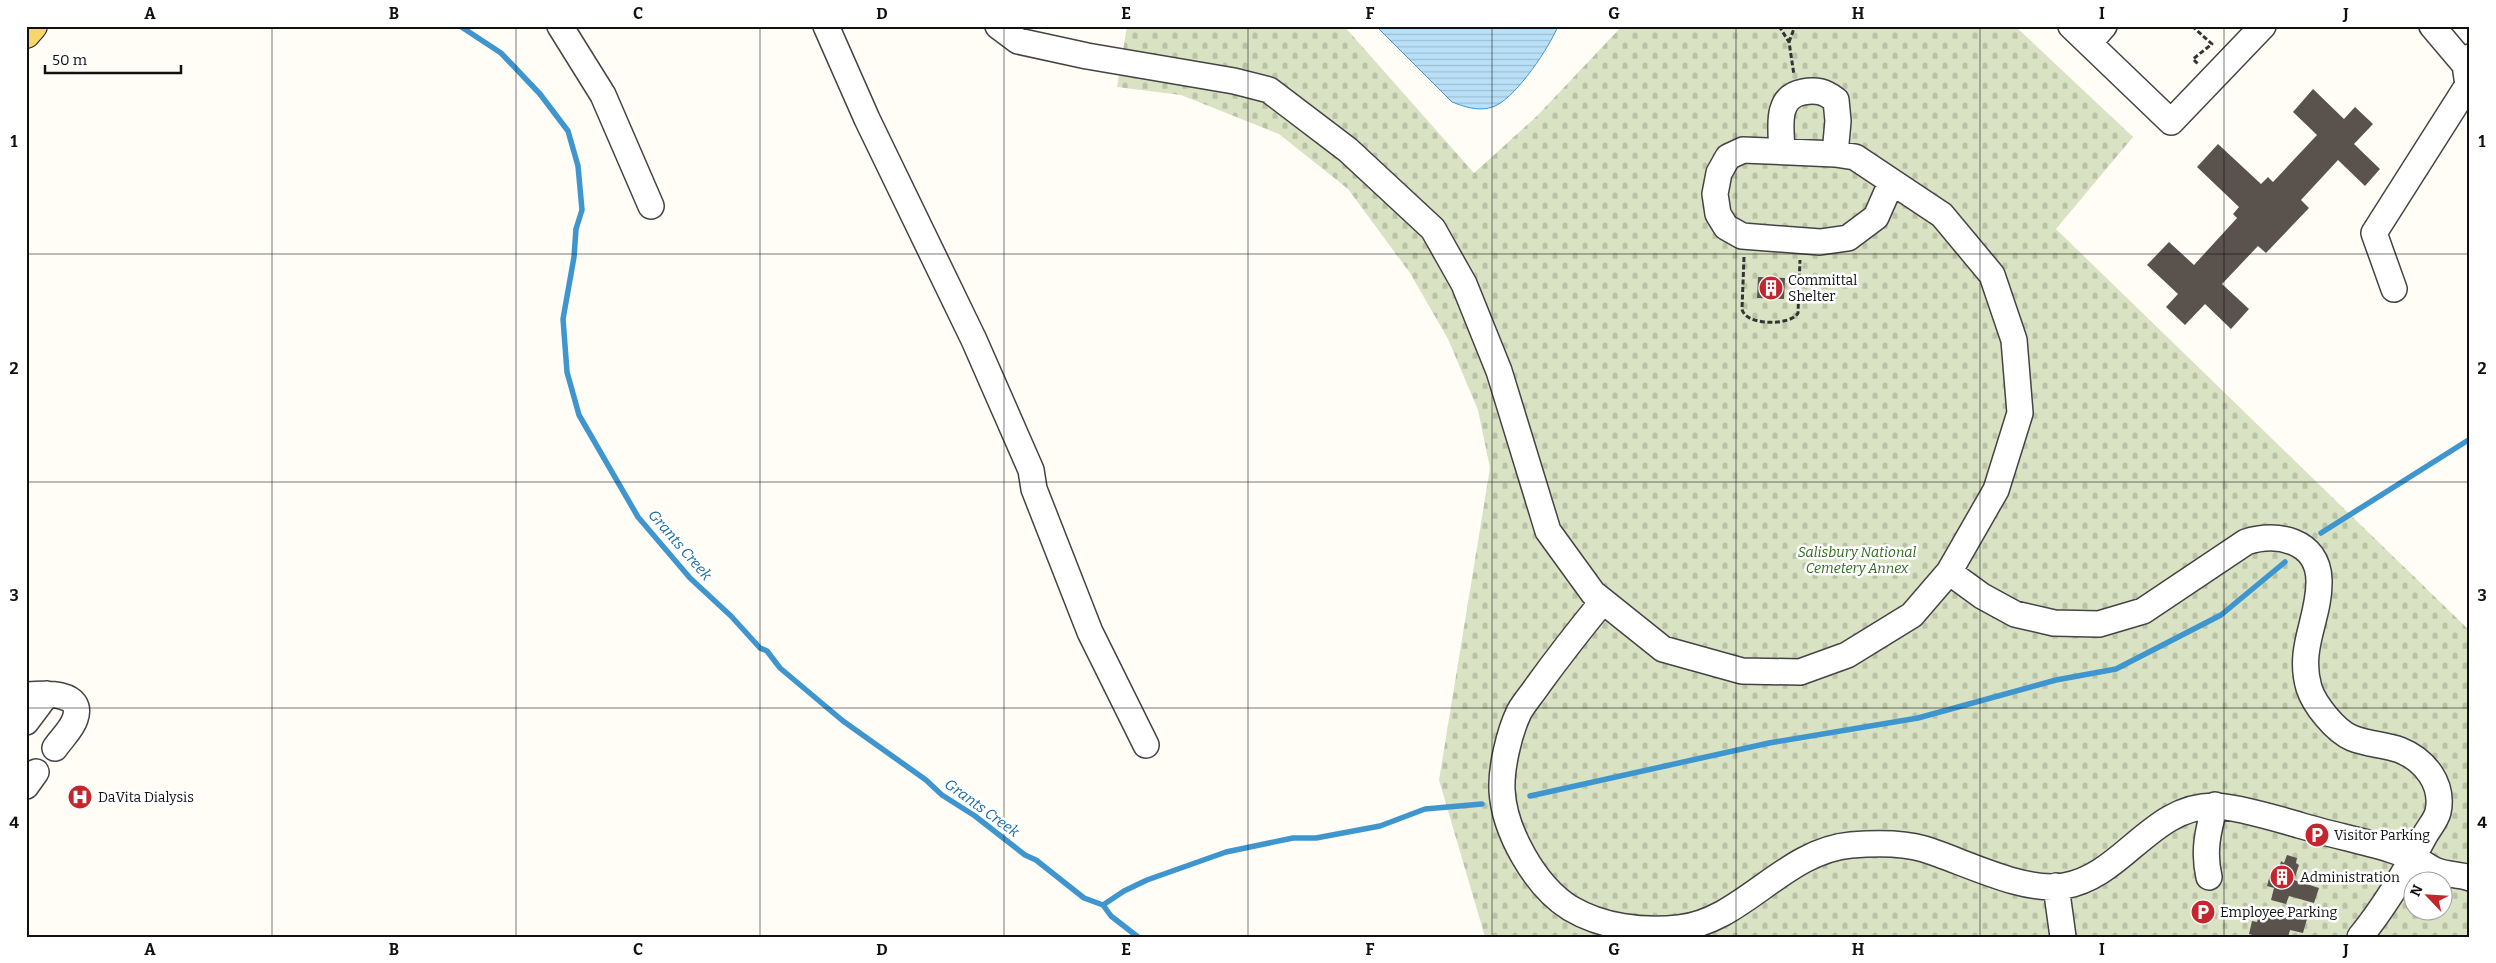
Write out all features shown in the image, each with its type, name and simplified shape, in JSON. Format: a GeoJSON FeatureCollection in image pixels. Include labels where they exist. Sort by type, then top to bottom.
{"type":"FeatureCollection","features":[{"type":"Feature","properties":{"kind":"main road"},"geometry":{"type":"LineString","coordinates":[[26,34],[33,26]]}},
{"type":"Feature","properties":{"kind":"lane"},"geometry":{"type":"LineString","coordinates":[[560,26],[603,95],[651,206]]}},
{"type":"Feature","properties":{"kind":"lane"},"geometry":{"type":"LineString","coordinates":[[826,26],[867,119],[974,340],[1031,470],[1034,489],[1090,632],[1146,745]]}},
{"type":"Feature","properties":{"kind":"lane"},"geometry":{"type":"LineString","coordinates":[[998,26],[1018,42],[1086,56],[1234,81],[1269,90],[1348,150],[1433,228],[1464,284],[1499,371],[1548,531],[1593,593],[1663,648],[1742,671],[1800,672],[1847,655],[1912,615],[1949,572],[1996,490],[2020,413],[2014,340],[1992,275],[1942,215],[1855,157],[1835,154],[1782,150],[1743,150],[1728,158],[1719,173],[1715,194],[1718,214],[1726,227],[1745,237],[1820,242],[1848,238],[1876,217],[1892,183]]}},
{"type":"Feature","properties":{"kind":"lane"},"geometry":{"type":"LineString","coordinates":[[2088,32],[2171,122],[2263,26]]}},
{"type":"Feature","properties":{"kind":"lane"},"geometry":{"type":"LineString","coordinates":[[2394,289],[2374,233],[2468,74],[2432,26]]}},
{"type":"Feature","properties":{"kind":"lane"},"geometry":{"type":"LineString","coordinates":[[1782,150],[1782,109],[1788,98],[1800,92],[1814,90],[1826,93],[1836,100],[1838,121],[1835,154]]}},
{"type":"Feature","properties":{"kind":"lane"},"geometry":{"type":"LineString","coordinates":[[1949,572],[1982,596],[2015,614],[2054,623],[2099,624],[2143,611],[2246,542],[2263,536],[2288,539],[2300,545],[2312,556],[2319,579],[2315,608],[2306,644],[2304,671],[2311,695],[2328,719],[2351,738],[2399,750],[2419,760],[2428,770],[2438,790],[2438,812],[2414,858],[2380,912],[2360,937]]}},
{"type":"Feature","properties":{"kind":"lane"},"geometry":{"type":"LineString","coordinates":[[1603,600],[1557,659],[1519,713],[1504,759],[1502,792],[1514,839],[1538,878],[1568,907],[1602,923],[1640,929],[1682,928],[1720,916],[1776,876],[1816,854],[1846,846],[1881,844],[1920,847],[1999,876],[2038,886],[2065,886],[2104,870],[2146,833],[2173,817],[2190,810],[2215,806],[2275,818],[2414,858],[2439,872],[2470,878]]}},
{"type":"Feature","properties":{"kind":"lane"},"geometry":{"type":"LineString","coordinates":[[26,722],[37,695],[57,694],[70,700],[75,707],[74,721],[55,748]]}},
{"type":"Feature","properties":{"kind":"lane"},"geometry":{"type":"LineString","coordinates":[[2209,876],[2205,859],[2206,836],[2215,806]]}},
{"type":"Feature","properties":{"kind":"lane"},"geometry":{"type":"LineString","coordinates":[[2056,886],[2063,937]]}},
{"type":"Feature","properties":{"kind":"path"},"geometry":{"type":"LineString","coordinates":[[1779,26],[1789,42],[1794,76],[1800,92]]}},
{"type":"Feature","properties":{"kind":"path"},"geometry":{"type":"LineString","coordinates":[[1789,42],[1795,26]]}},
{"type":"Feature","properties":{"kind":"path"},"geometry":{"type":"LineString","coordinates":[[2192,26],[2212,44],[2194,59],[2213,78]]}},
{"type":"Feature","properties":{"kind":"path"},"geometry":{"type":"LineString","coordinates":[[1745,237],[1742,309],[1745,317],[1751,320],[1786,322],[1796,317],[1798,312],[1801,241]]}},
{"type":"Feature","properties":{"kind":"green space","name":"Salisbury National Cemetery Annex"},"geometry":{"type":"Polygon","coordinates":[[[1127,26],[1344,26],[1474,173],[1537,116],[1622,26],[2015,26],[2133,137],[2056,229],[2470,631],[2470,937],[1485,937],[1439,780],[1490,468],[1478,410],[1448,339],[1410,273],[1348,189],[1279,134],[1181,95],[1117,87],[1127,26]]]}},
{"type":"Feature","properties":{"kind":"water"},"geometry":{"type":"Polygon","coordinates":[[[1376,26],[1558,26],[1548,46],[1532,70],[1514,91],[1497,105],[1480,109],[1452,102],[1376,26]]]}},
{"type":"Feature","properties":{"kind":"building"},"geometry":{"type":"Polygon","coordinates":[[[2313,89],[2344,119],[2355,107],[2373,124],[2354,144],[2380,169],[2365,186],[2338,160],[2301,200],[2309,208],[2266,253],[2258,246],[2222,284],[2249,309],[2231,329],[2205,304],[2185,325],[2166,307],[2178,294],[2147,265],[2169,242],[2194,265],[2237,218],[2233,214],[2239,207],[2197,167],[2218,144],[2261,184],[2268,177],[2273,182],[2317,135],[2293,112],[2313,89]]]}},
{"type":"Feature","properties":{"kind":"building","name":"Committal Shelter"},"geometry":{"type":"Polygon","coordinates":[[[1758,277],[1785,278],[1784,299],[1757,298],[1758,277]]]}},
{"type":"Feature","properties":{"kind":"building","name":"Administration"},"geometry":{"type":"Polygon","coordinates":[[[2287,855],[2297,858],[2296,863],[2299,865],[2294,880],[2319,888],[2314,903],[2289,896],[2286,904],[2271,900],[2274,888],[2267,886],[2271,871],[2278,873],[2281,861],[2284,863],[2287,855]]]}},
{"type":"Feature","properties":{"kind":"building"},"geometry":{"type":"Polygon","coordinates":[[[2261,907],[2307,919],[2303,933],[2290,930],[2288,937],[2259,937],[2249,934],[2252,921],[2257,922],[2261,907]]]}},
{"type":"Feature","properties":{"kind":"waterway","name":"Grants Creek"},"geometry":{"type":"LineString","coordinates":[[460,26],[501,53],[540,94],[568,131],[578,166],[582,210],[576,229],[574,257],[563,319],[567,372],[579,415],[638,517],[690,578],[731,616],[760,648],[767,651],[780,668],[843,721],[926,780],[942,795],[975,816],[1025,855],[1036,860],[1084,898],[1103,905],[1111,916],[1138,937]]}},
{"type":"Feature","properties":{"kind":"waterway"},"geometry":{"type":"LineString","coordinates":[[2321,533],[2470,439]]}},
{"type":"Feature","properties":{"kind":"waterway"},"geometry":{"type":"LineString","coordinates":[[1530,796],[1769,743],[1918,718],[2056,680],[2116,669],[2221,615],[2285,562]]}},
{"type":"Feature","properties":{"kind":"waterway"},"geometry":{"type":"LineString","coordinates":[[1103,905],[1124,891],[1147,880],[1226,852],[1293,838],[1316,838],[1380,826],[1425,809],[1482,804]]}},
{"type":"Feature","properties":{"kind":"place","name":"Committal Shelter"},"geometry":{"type":"Point","coordinates":[1771,288]}},
{"type":"Feature","properties":{"kind":"place","name":"DaVita Dialysis"},"geometry":{"type":"Point","coordinates":[80,797]}},
{"type":"Feature","properties":{"kind":"place","name":"Visitor Parking"},"geometry":{"type":"Point","coordinates":[2317,835]}},
{"type":"Feature","properties":{"kind":"place","name":"Administration"},"geometry":{"type":"Point","coordinates":[2282,877]}},
{"type":"Feature","properties":{"kind":"place","name":"Employee Parking"},"geometry":{"type":"Point","coordinates":[2203,912]}}]}
